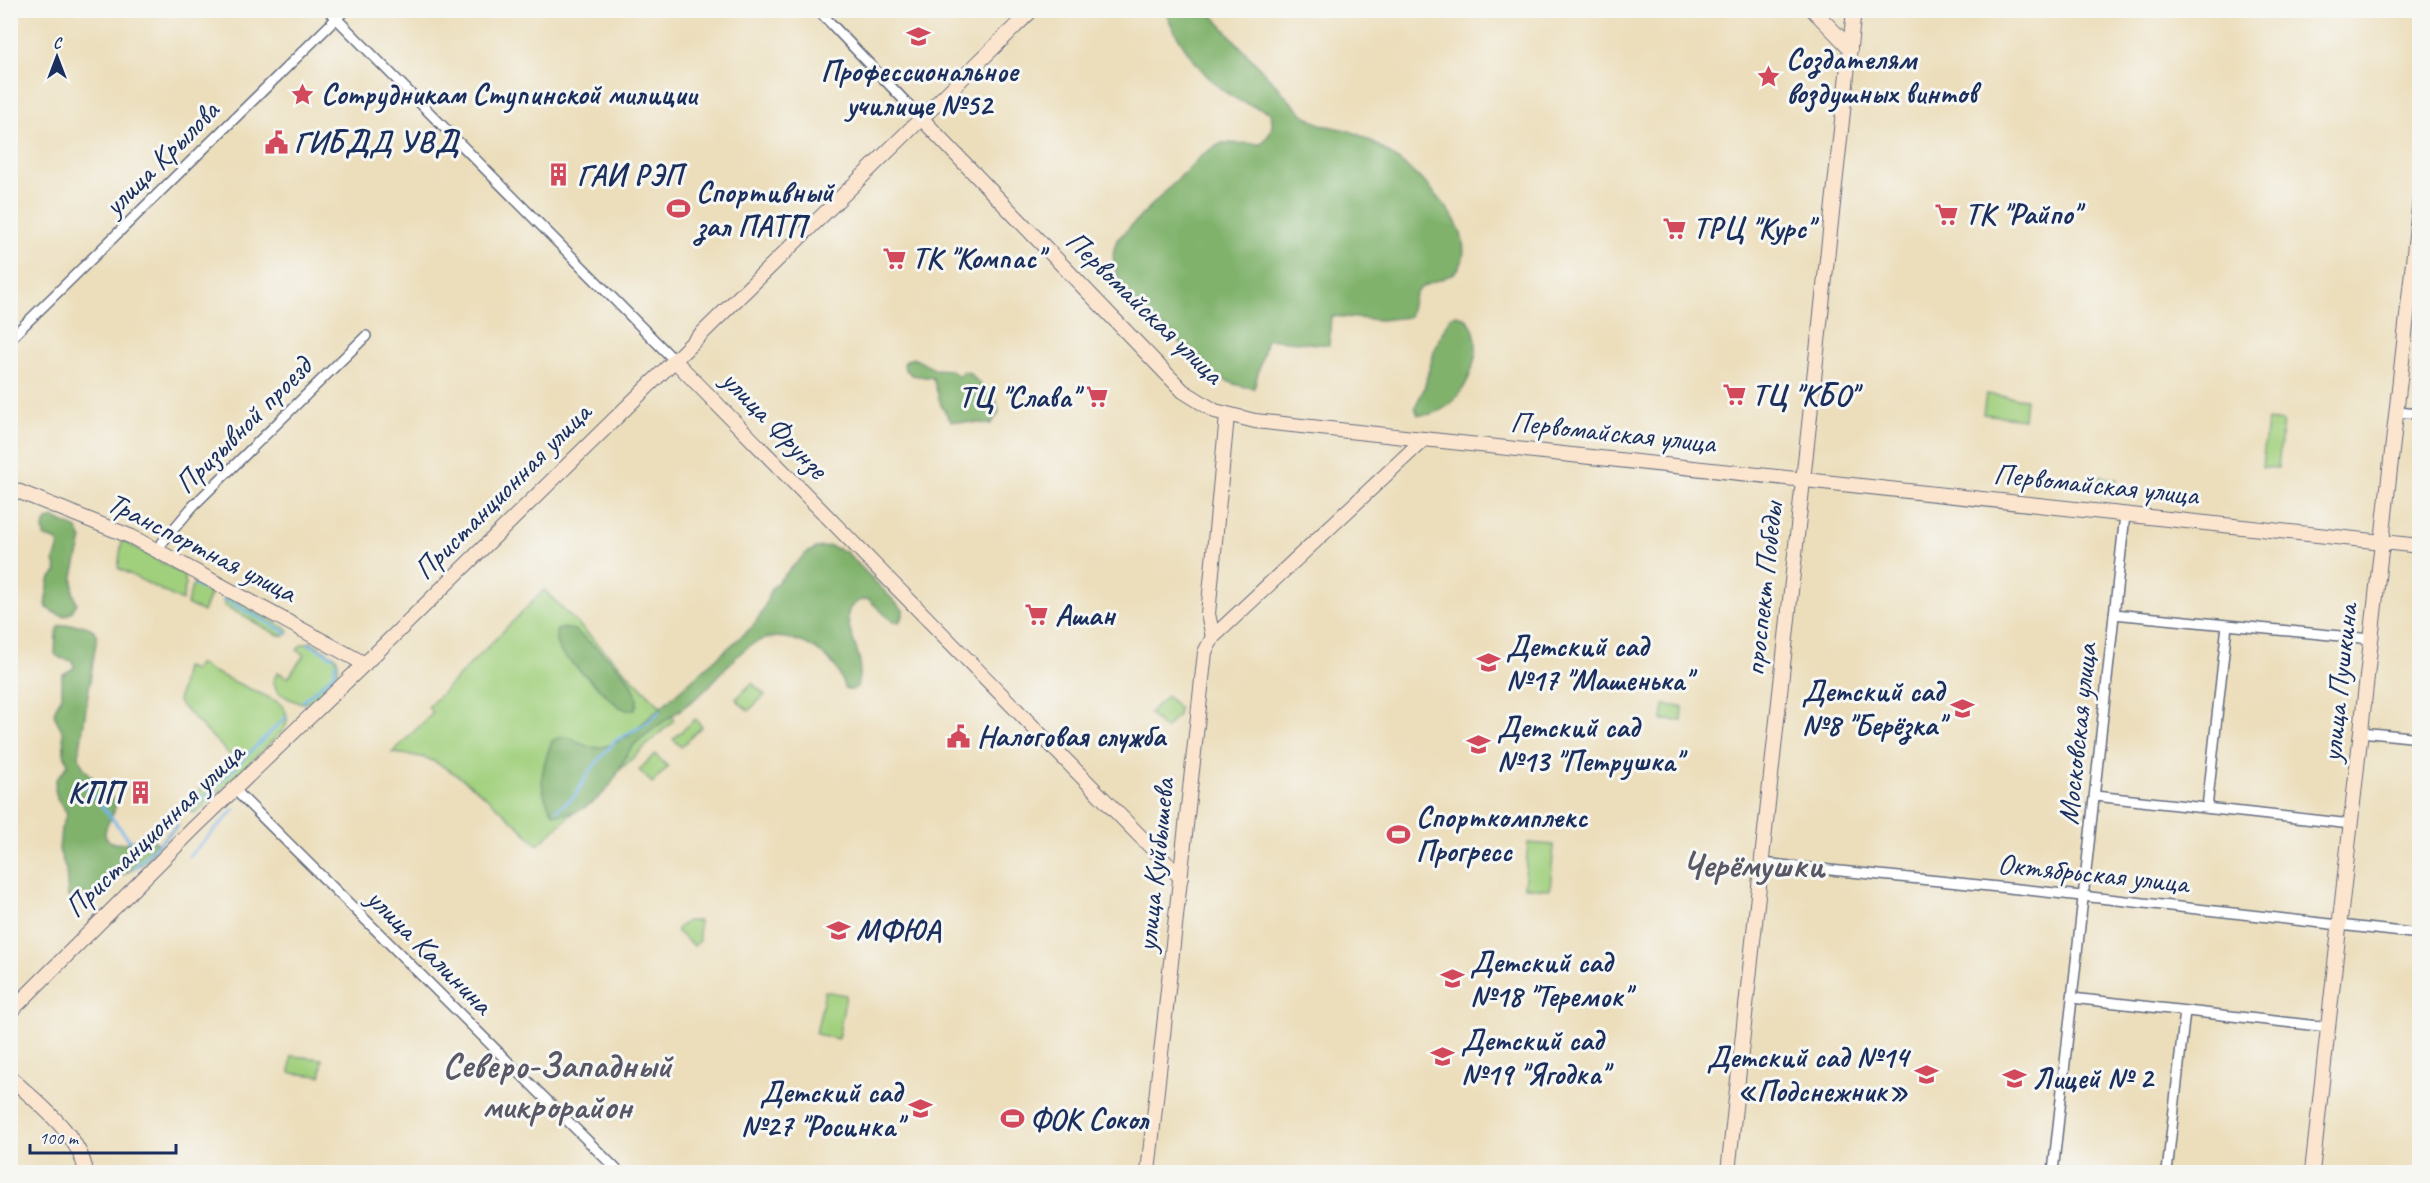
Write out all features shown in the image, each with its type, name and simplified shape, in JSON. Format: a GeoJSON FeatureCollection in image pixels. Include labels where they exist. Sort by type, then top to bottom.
{"type":"FeatureCollection","features":[{"type":"Feature","properties":{"kind":"main road","name":"Пристанционная улица"},"geometry":{"type":"LineString","coordinates":[[10,1012],[234,789],[1032,10]]}},
{"type":"Feature","properties":{"kind":"main road"},"geometry":{"type":"LineString","coordinates":[[1813,10],[1850,48]]}},
{"type":"Feature","properties":{"kind":"main road","name":"проспект Победы"},"geometry":{"type":"LineString","coordinates":[[1728,1173],[1854,10]]}},
{"type":"Feature","properties":{"kind":"main road","name":"Первомайская улица"},"geometry":{"type":"LineString","coordinates":[[922,119],[1184,391],[1202,405],[1227,416],[1255,421],[2420,546]]}},
{"type":"Feature","properties":{"kind":"main road","name":"улица Пушкина"},"geometry":{"type":"LineString","coordinates":[[2312,1173],[2420,199]]}},
{"type":"Feature","properties":{"kind":"main road","name":"улица Фрунзе"},"geometry":{"type":"LineString","coordinates":[[674,360],[1181,878]]}},
{"type":"Feature","properties":{"kind":"main road"},"geometry":{"type":"LineString","coordinates":[[1213,637],[1208,614],[1227,416]]}},
{"type":"Feature","properties":{"kind":"main road","name":"улица Куйбышева"},"geometry":{"type":"LineString","coordinates":[[1148,1173],[1204,660],[1208,645],[1213,637],[1424,439]]}},
{"type":"Feature","properties":{"kind":"main road","name":"Транспортная улица"},"geometry":{"type":"LineString","coordinates":[[10,488],[112,528],[364,664]]}},
{"type":"Feature","properties":{"kind":"main road"},"geometry":{"type":"LineString","coordinates":[[10,1077],[59,1125],[76,1148],[86,1173]]}},
{"type":"Feature","properties":{"kind":"street","name":"улица Фрунзе"},"geometry":{"type":"LineString","coordinates":[[328,10],[674,360]]}},
{"type":"Feature","properties":{"kind":"street","name":"улица Крылова"},"geometry":{"type":"LineString","coordinates":[[10,339],[174,181],[345,10]]}},
{"type":"Feature","properties":{"kind":"street"},"geometry":{"type":"LineString","coordinates":[[818,10],[922,119]]}},
{"type":"Feature","properties":{"kind":"street","name":"Призывной проезд"},"geometry":{"type":"LineString","coordinates":[[156,550],[194,506],[366,336]]}},
{"type":"Feature","properties":{"kind":"street"},"geometry":{"type":"LineString","coordinates":[[2396,412],[2420,414]]}},
{"type":"Feature","properties":{"kind":"street","name":"Московская улица"},"geometry":{"type":"LineString","coordinates":[[2053,1173],[2125,515]]}},
{"type":"Feature","properties":{"kind":"street"},"geometry":{"type":"LineString","coordinates":[[2114,614],[2371,639]]}},
{"type":"Feature","properties":{"kind":"street"},"geometry":{"type":"LineString","coordinates":[[2207,808],[2227,625]]}},
{"type":"Feature","properties":{"kind":"street"},"geometry":{"type":"LineString","coordinates":[[2361,732],[2420,738]]}},
{"type":"Feature","properties":{"kind":"street","name":"улица Калинина"},"geometry":{"type":"LineString","coordinates":[[234,789],[619,1173]]}},
{"type":"Feature","properties":{"kind":"street"},"geometry":{"type":"LineString","coordinates":[[2095,796],[2351,824]]}},
{"type":"Feature","properties":{"kind":"street","name":"Октябрьская улица"},"geometry":{"type":"LineString","coordinates":[[1761,863],[2420,934]]}},
{"type":"Feature","properties":{"kind":"street"},"geometry":{"type":"LineString","coordinates":[[2072,998],[2328,1027]]}},
{"type":"Feature","properties":{"kind":"street"},"geometry":{"type":"LineString","coordinates":[[2167,1173],[2185,1011]]}},
{"type":"Feature","properties":{"kind":"green space"},"geometry":{"type":"Polygon","coordinates":[[[1165,11],[1209,11],[1301,112],[1326,126],[1352,132],[1392,155],[1428,186],[1444,204],[1456,222],[1463,240],[1463,258],[1455,272],[1419,289],[1409,317],[1380,320],[1331,316],[1329,345],[1267,339],[1254,388],[1240,386],[1215,374],[1133,301],[1121,284],[1114,266],[1114,248],[1118,239],[1203,154],[1222,143],[1261,144],[1270,133],[1272,126],[1270,112],[1235,98],[1203,72],[1177,35],[1165,11]]]}},
{"type":"Feature","properties":{"kind":"green space"},"geometry":{"type":"Polygon","coordinates":[[[1455,315],[1467,320],[1474,332],[1476,349],[1472,368],[1465,386],[1453,401],[1437,412],[1418,415],[1415,407],[1424,389],[1435,348],[1450,317],[1455,315]]]}},
{"type":"Feature","properties":{"kind":"green space"},"geometry":{"type":"Polygon","coordinates":[[[913,358],[934,369],[951,370],[958,376],[963,371],[968,372],[996,400],[999,413],[991,424],[951,421],[941,405],[933,378],[912,375],[905,369],[904,364],[913,358]]]}},
{"type":"Feature","properties":{"kind":"green space"},"geometry":{"type":"Polygon","coordinates":[[[1986,394],[2026,399],[2024,419],[1983,414],[1986,394]]]}},
{"type":"Feature","properties":{"kind":"green space"},"geometry":{"type":"Polygon","coordinates":[[[2267,420],[2283,422],[2278,468],[2262,467],[2267,420]]]}},
{"type":"Feature","properties":{"kind":"green space"},"geometry":{"type":"Polygon","coordinates":[[[2099,477],[2117,479],[2115,495],[2097,493],[2099,477]]]}},
{"type":"Feature","properties":{"kind":"green space"},"geometry":{"type":"Polygon","coordinates":[[[54,518],[77,529],[82,539],[73,576],[73,592],[77,603],[71,613],[65,616],[50,611],[46,604],[49,580],[57,571],[54,561],[59,545],[56,540],[44,537],[43,528],[47,520],[54,518]]]}},
{"type":"Feature","properties":{"kind":"green space"},"geometry":{"type":"Polygon","coordinates":[[[122,540],[184,575],[186,584],[182,601],[118,568],[122,540]]]}},
{"type":"Feature","properties":{"kind":"green space"},"geometry":{"type":"Polygon","coordinates":[[[830,546],[846,552],[903,610],[903,616],[899,622],[893,622],[868,599],[856,602],[850,608],[849,625],[860,663],[857,687],[852,690],[845,689],[839,672],[833,664],[804,643],[781,638],[759,641],[736,657],[695,699],[634,745],[611,784],[598,798],[573,812],[554,814],[548,805],[542,779],[552,741],[567,737],[581,744],[598,748],[613,744],[628,736],[752,627],[763,611],[771,589],[805,554],[816,548],[830,546]]]}},
{"type":"Feature","properties":{"kind":"green space"},"geometry":{"type":"Polygon","coordinates":[[[202,581],[212,589],[203,612],[187,604],[192,586],[202,581]]]}},
{"type":"Feature","properties":{"kind":"green space"},"geometry":{"type":"Polygon","coordinates":[[[544,590],[674,720],[538,845],[488,799],[447,769],[424,758],[392,753],[433,713],[428,707],[544,590]]]}},
{"type":"Feature","properties":{"kind":"green space"},"geometry":{"type":"Polygon","coordinates":[[[229,596],[289,630],[288,634],[284,636],[276,634],[225,606],[223,600],[229,596]]]}},
{"type":"Feature","properties":{"kind":"green space"},"geometry":{"type":"Polygon","coordinates":[[[59,626],[91,628],[97,635],[79,755],[84,768],[105,788],[115,804],[106,828],[106,838],[111,842],[122,843],[151,837],[157,844],[146,862],[100,887],[90,900],[79,903],[68,897],[66,870],[59,850],[61,829],[67,813],[57,798],[55,789],[56,780],[68,765],[64,753],[63,732],[54,715],[62,696],[62,675],[74,668],[73,661],[60,658],[55,654],[56,634],[59,626]]]}},
{"type":"Feature","properties":{"kind":"green space"},"geometry":{"type":"Polygon","coordinates":[[[564,628],[574,630],[620,669],[634,690],[637,700],[635,710],[627,710],[618,706],[563,655],[556,637],[557,630],[564,628]]]}},
{"type":"Feature","properties":{"kind":"green space"},"geometry":{"type":"Polygon","coordinates":[[[311,642],[336,657],[338,673],[335,681],[324,694],[310,702],[303,703],[279,693],[273,681],[278,672],[288,678],[304,655],[297,650],[301,645],[311,642]]]}},
{"type":"Feature","properties":{"kind":"green space"},"geometry":{"type":"Polygon","coordinates":[[[198,664],[278,702],[285,711],[287,719],[284,730],[201,809],[194,813],[182,807],[233,758],[178,702],[185,667],[194,670],[198,664]]]}},
{"type":"Feature","properties":{"kind":"green space"},"geometry":{"type":"Polygon","coordinates":[[[752,683],[765,695],[748,711],[736,699],[752,683]]]}},
{"type":"Feature","properties":{"kind":"green space"},"geometry":{"type":"Polygon","coordinates":[[[1167,696],[1179,708],[1178,715],[1165,729],[1149,713],[1167,696]]]}},
{"type":"Feature","properties":{"kind":"green space"},"geometry":{"type":"Polygon","coordinates":[[[1664,705],[1683,707],[1682,721],[1662,720],[1664,705]]]}},
{"type":"Feature","properties":{"kind":"green space"},"geometry":{"type":"Polygon","coordinates":[[[695,719],[702,726],[681,747],[673,739],[695,719]]]}},
{"type":"Feature","properties":{"kind":"green space"},"geometry":{"type":"Polygon","coordinates":[[[655,754],[668,767],[652,783],[639,770],[655,754]]]}},
{"type":"Feature","properties":{"kind":"green space"},"geometry":{"type":"Polygon","coordinates":[[[1528,843],[1554,845],[1550,889],[1524,887],[1528,843]]]}},
{"type":"Feature","properties":{"kind":"green space"},"geometry":{"type":"Polygon","coordinates":[[[687,921],[699,921],[699,941],[694,946],[677,932],[677,929],[687,921]]]}},
{"type":"Feature","properties":{"kind":"green space"},"geometry":{"type":"Polygon","coordinates":[[[825,991],[846,995],[838,1039],[816,1034],[825,991]]]}},
{"type":"Feature","properties":{"kind":"green space"},"geometry":{"type":"Polygon","coordinates":[[[291,1056],[322,1059],[321,1076],[290,1073],[291,1056]]]}},
{"type":"Feature","properties":{"kind":"waterway"},"geometry":{"type":"LineString","coordinates":[[195,585],[209,591]]}},
{"type":"Feature","properties":{"kind":"waterway"},"geometry":{"type":"LineString","coordinates":[[224,599],[287,633]]}},
{"type":"Feature","properties":{"kind":"waterway"},"geometry":{"type":"LineString","coordinates":[[309,644],[333,657]]}},
{"type":"Feature","properties":{"kind":"waterway"},"geometry":{"type":"LineString","coordinates":[[303,701],[333,675],[336,663]]}},
{"type":"Feature","properties":{"kind":"waterway"},"geometry":{"type":"LineString","coordinates":[[557,810],[575,796],[589,772],[615,741],[647,723],[659,712]]}},
{"type":"Feature","properties":{"kind":"waterway"},"geometry":{"type":"LineString","coordinates":[[191,810],[286,717]]}},
{"type":"Feature","properties":{"kind":"waterway"},"geometry":{"type":"LineString","coordinates":[[79,778],[132,843]]}},
{"type":"Feature","properties":{"kind":"waterway"},"geometry":{"type":"LineString","coordinates":[[189,856],[235,809]]}},
{"type":"Feature","properties":{"kind":"waterway"},"geometry":{"type":"LineString","coordinates":[[134,868],[178,825]]}},
{"type":"Feature","properties":{"kind":"place","name":"Профессиональное училище №52"},"geometry":{"type":"Point","coordinates":[919,37]}},
{"type":"Feature","properties":{"kind":"place","name":"Создателям воздушных винтов"},"geometry":{"type":"Point","coordinates":[1768,76]}},
{"type":"Feature","properties":{"kind":"place","name":"Сотрудникам Ступинской милиции"},"geometry":{"type":"Point","coordinates":[303,94]}},
{"type":"Feature","properties":{"kind":"place","name":"ГИБДД УВД"},"geometry":{"type":"Point","coordinates":[276,142]}},
{"type":"Feature","properties":{"kind":"place","name":"ГАИ РЭП"},"geometry":{"type":"Point","coordinates":[559,175]}},
{"type":"Feature","properties":{"kind":"place","name":"Спортивный зал ПАТП"},"geometry":{"type":"Point","coordinates":[678,209]}},
{"type":"Feature","properties":{"kind":"place","name":"ТК \"Райпо\""},"geometry":{"type":"Point","coordinates":[1947,214]}},
{"type":"Feature","properties":{"kind":"place","name":"ТРЦ \"Курс\""},"geometry":{"type":"Point","coordinates":[1675,228]}},
{"type":"Feature","properties":{"kind":"place","name":"ТК \"Компас\""},"geometry":{"type":"Point","coordinates":[894,258]}},
{"type":"Feature","properties":{"kind":"place","name":"ТЦ \"КБО\""},"geometry":{"type":"Point","coordinates":[1734,395]}},
{"type":"Feature","properties":{"kind":"place","name":"ТЦ \"Слава\""},"geometry":{"type":"Point","coordinates":[1096,397]}},
{"type":"Feature","properties":{"kind":"place","name":"Ашан"},"geometry":{"type":"Point","coordinates":[1037,615]}},
{"type":"Feature","properties":{"kind":"place","name":"Детский сад №17 \"Машенька\""},"geometry":{"type":"Point","coordinates":[1488,663]}},
{"type":"Feature","properties":{"kind":"place","name":"Детский сад №8 \"Берёзка\""},"geometry":{"type":"Point","coordinates":[1962,708]}},
{"type":"Feature","properties":{"kind":"place","name":"Налоговая служба"},"geometry":{"type":"Point","coordinates":[959,736]}},
{"type":"Feature","properties":{"kind":"place","name":"Детский сад №13 \"Петрушка\""},"geometry":{"type":"Point","coordinates":[1479,744]}},
{"type":"Feature","properties":{"kind":"place","name":"КПП"},"geometry":{"type":"Point","coordinates":[141,792]}},
{"type":"Feature","properties":{"kind":"place","name":"Спорткомплекс Прогресс"},"geometry":{"type":"Point","coordinates":[1398,834]}},
{"type":"Feature","properties":{"kind":"place","name":"МФЮА"},"geometry":{"type":"Point","coordinates":[838,930]}},
{"type":"Feature","properties":{"kind":"place","name":"Детский сад №18 \"Теремок\""},"geometry":{"type":"Point","coordinates":[1452,979]}},
{"type":"Feature","properties":{"kind":"place","name":"Детский сад №19 \"Ягодка\""},"geometry":{"type":"Point","coordinates":[1443,1057]}},
{"type":"Feature","properties":{"kind":"place","name":"Детский сад №14 «Подснежник»"},"geometry":{"type":"Point","coordinates":[1926,1074]}},
{"type":"Feature","properties":{"kind":"place","name":"Лицей № 2"},"geometry":{"type":"Point","coordinates":[2014,1078]}},
{"type":"Feature","properties":{"kind":"place","name":"Детский сад №27 \"Росинка\""},"geometry":{"type":"Point","coordinates":[920,1109]}},
{"type":"Feature","properties":{"kind":"place","name":"ФОК Сокол"},"geometry":{"type":"Point","coordinates":[1012,1119]}},
{"type":"Feature","properties":{"kind":"district","name":"Черёмушки"},"geometry":{"type":"Point","coordinates":[1753,865]}},
{"type":"Feature","properties":{"kind":"district","name":"Северо-Западный микрорайон"},"geometry":{"type":"Point","coordinates":[557,1086]}}]}
